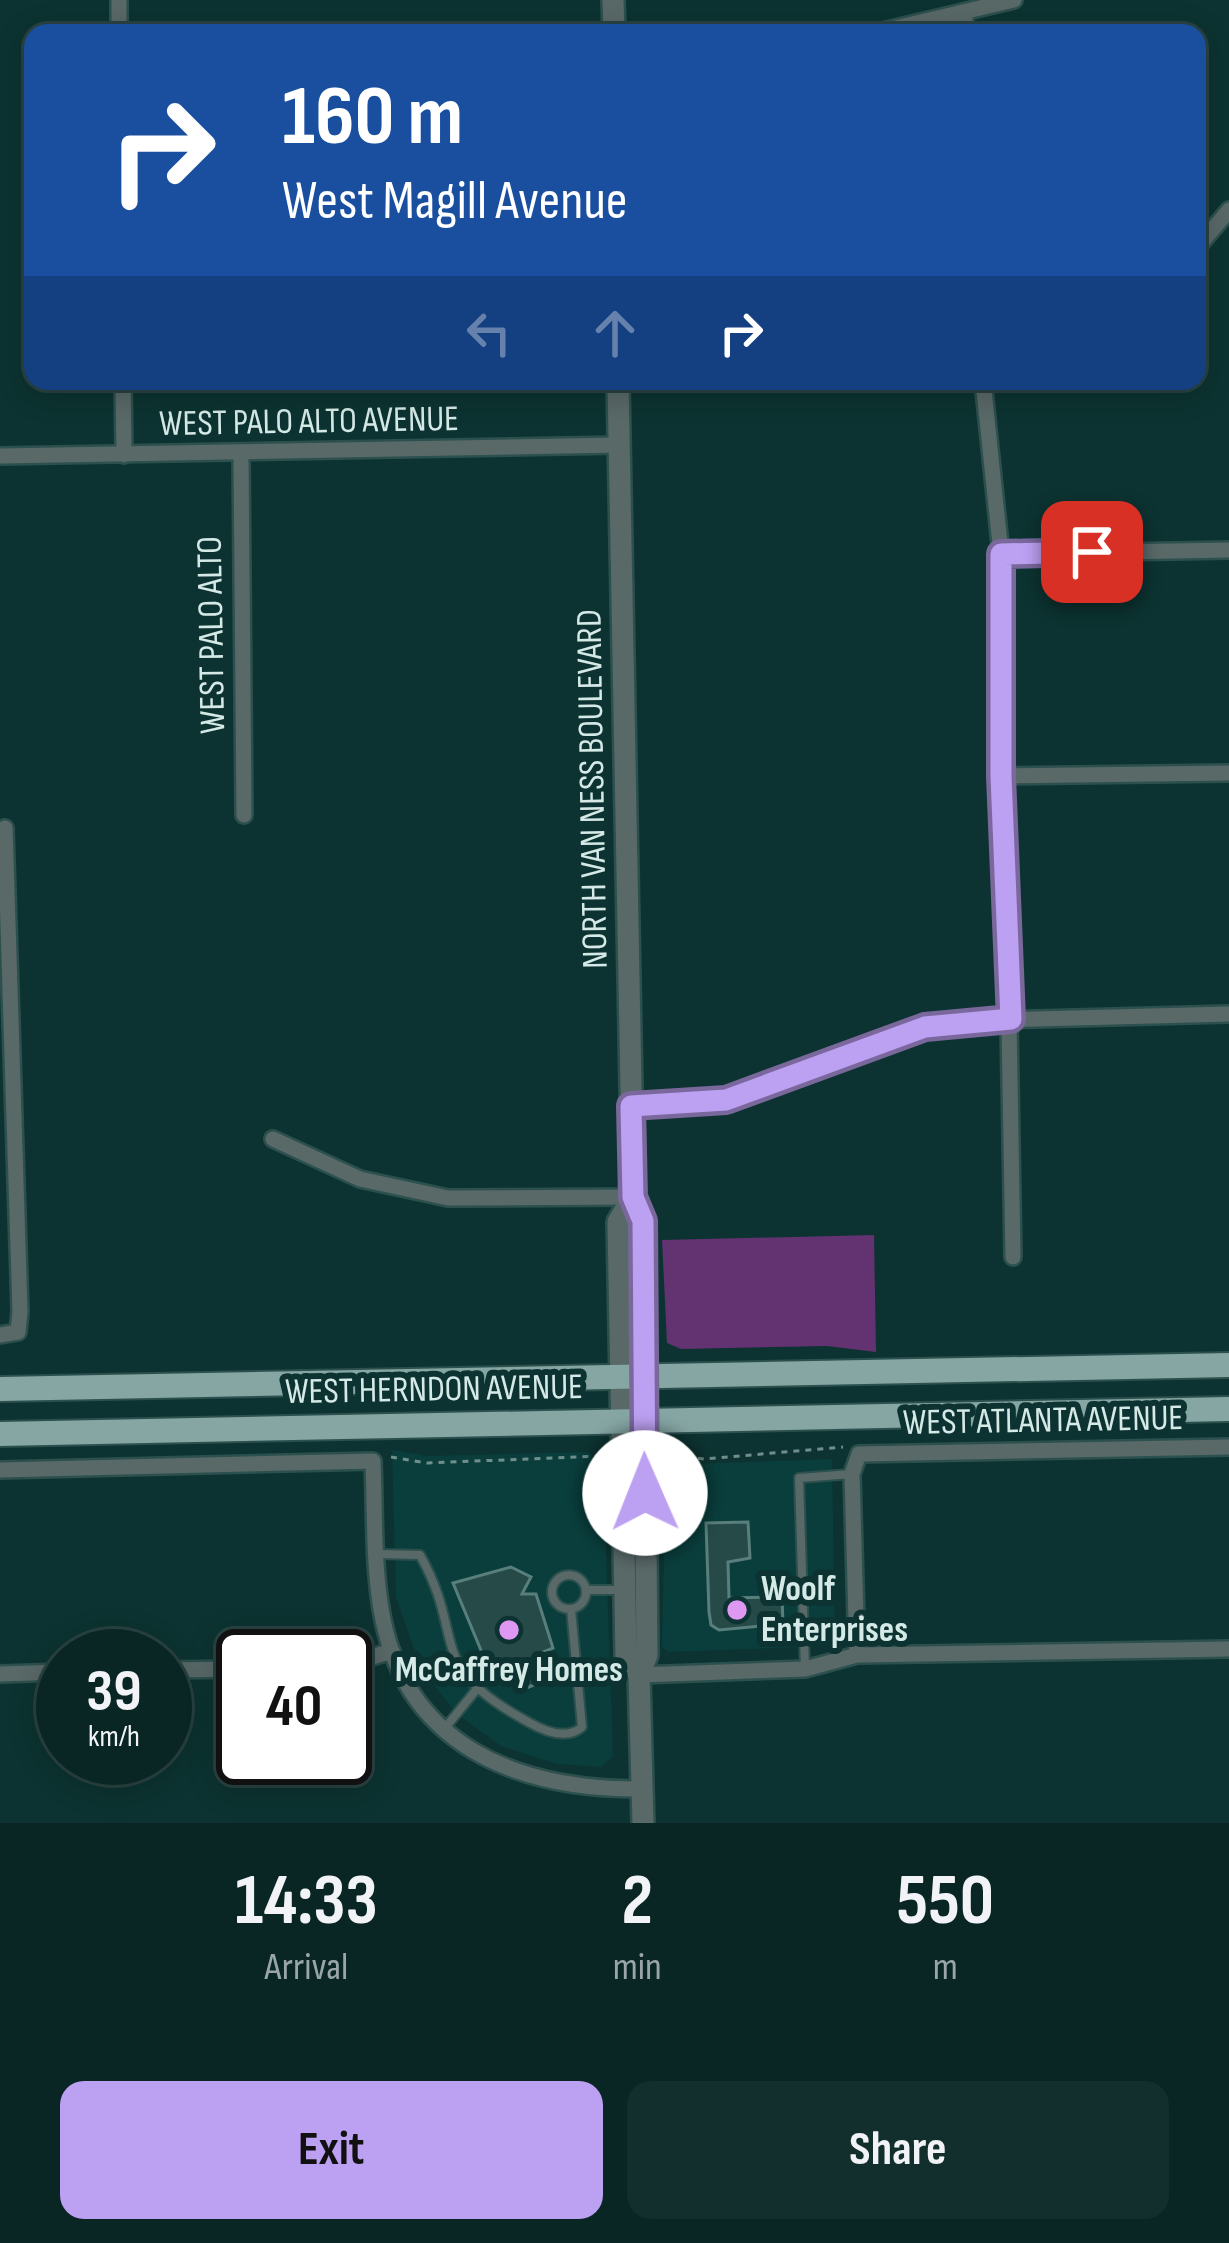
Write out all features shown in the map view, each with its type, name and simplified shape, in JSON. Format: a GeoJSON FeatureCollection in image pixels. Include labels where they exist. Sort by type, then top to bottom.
{"type":"FeatureCollection","features":[{"type":"Feature","properties":{"kind":"main road","name":"WEST HERNDON AVENUE"},"geometry":{"type":"LineString","coordinates":[[0,1390],[1229,1365]]}},
{"type":"Feature","properties":{"kind":"main road","name":"WEST HERNDON AVENUE"},"geometry":{"type":"LineString","coordinates":[[0,1434],[1229,1409]]}},
{"type":"Feature","properties":{"kind":"street"},"geometry":{"type":"LineString","coordinates":[[915,24],[1014,0]]}},
{"type":"Feature","properties":{"kind":"street"},"geometry":{"type":"LineString","coordinates":[[965,13],[965,24]]}},
{"type":"Feature","properties":{"kind":"street"},"geometry":{"type":"LineString","coordinates":[[1206,237],[1229,209]]}},
{"type":"Feature","properties":{"kind":"street"},"geometry":{"type":"LineString","coordinates":[[123,390],[124,454]]}},
{"type":"Feature","properties":{"kind":"street","name":"NORTH VAN NESS BOULEVARD"},"geometry":{"type":"LineString","coordinates":[[618,390],[633,1197],[643,1221],[647,1655],[639,1676],[643,1823]]}},
{"type":"Feature","properties":{"kind":"street"},"geometry":{"type":"LineString","coordinates":[[984,390],[1001,554],[1001,776],[1011,1019],[1013,1257]]}},
{"type":"Feature","properties":{"kind":"street","name":"WEST PALO ALTO AVENUE"},"geometry":{"type":"LineString","coordinates":[[0,456],[620,445]]}},
{"type":"Feature","properties":{"kind":"street","name":"WEST PALO ALTO"},"geometry":{"type":"LineString","coordinates":[[241,454],[244,815]]}},
{"type":"Feature","properties":{"kind":"street"},"geometry":{"type":"LineString","coordinates":[[1001,554],[1229,550]]}},
{"type":"Feature","properties":{"kind":"street"},"geometry":{"type":"LineString","coordinates":[[1001,776],[1229,773]]}},
{"type":"Feature","properties":{"kind":"street"},"geometry":{"type":"LineString","coordinates":[[0,1336],[18,1332],[5,828]]}},
{"type":"Feature","properties":{"kind":"street"},"geometry":{"type":"LineString","coordinates":[[631,1106],[740,1097],[925,1027],[1011,1019],[1229,1014]]}},
{"type":"Feature","properties":{"kind":"street"},"geometry":{"type":"LineString","coordinates":[[273,1139],[360,1179],[448,1198],[633,1197]]}},
{"type":"Feature","properties":{"kind":"street","name":"NORTH VAN NESS BOULEVARD"},"geometry":{"type":"LineString","coordinates":[[633,1197],[618,1222],[618,1424],[626,1656],[639,1676]]}},
{"type":"Feature","properties":{"kind":"street","name":"WEST ATLANTA AVENUE"},"geometry":{"type":"LineString","coordinates":[[854,1451],[1229,1447]]}},
{"type":"Feature","properties":{"kind":"street"},"geometry":{"type":"LineString","coordinates":[[854,1451],[856,1654]]}},
{"type":"Feature","properties":{"kind":"street"},"geometry":{"type":"LineString","coordinates":[[0,1470],[373,1461],[381,1611],[392,1652],[406,1679],[445,1728],[496,1766],[527,1778],[561,1787],[642,1790]]}},
{"type":"Feature","properties":{"kind":"street"},"geometry":{"type":"LineString","coordinates":[[639,1676],[805,1669],[856,1654],[1229,1649]]}},
{"type":"Feature","properties":{"kind":"street"},"geometry":{"type":"LineString","coordinates":[[372,1658],[392,1652]]}},
{"type":"Feature","properties":{"kind":"street"},"geometry":{"type":"LineString","coordinates":[[0,1674],[36,1673]]}},
{"type":"Feature","properties":{"kind":"lane"},"geometry":{"type":"LineString","coordinates":[[805,1669],[799,1478],[852,1474]]}},
{"type":"Feature","properties":{"kind":"lane"},"geometry":{"type":"LineString","coordinates":[[378,1554],[420,1555],[454,1658],[476,1690],[545,1731],[577,1733],[582,1727],[572,1609]]}},
{"type":"Feature","properties":{"kind":"lane"},"geometry":{"type":"LineString","coordinates":[[577,1577],[586,1590],[581,1605],[572,1609],[556,1603],[556,1582],[577,1577]]}},
{"type":"Feature","properties":{"kind":"lane"},"geometry":{"type":"LineString","coordinates":[[586,1590],[622,1590]]}},
{"type":"Feature","properties":{"kind":"lane"},"geometry":{"type":"LineString","coordinates":[[445,1728],[476,1690]]}},
{"type":"Feature","properties":{"kind":"path"},"geometry":{"type":"LineString","coordinates":[[661,1454],[704,1459],[854,1451]]}},
{"type":"Feature","properties":{"kind":"path"},"geometry":{"type":"LineString","coordinates":[[373,1461],[602,1456]]}},
{"type":"Feature","properties":{"kind":"shaded area"},"geometry":{"type":"Polygon","coordinates":[[[874,1235],[876,1352],[827,1346],[681,1349],[667,1343],[662,1240],[874,1235]]]}},
{"type":"Feature","properties":{"kind":"shaded area"},"geometry":{"type":"Polygon","coordinates":[[[392,1450],[428,1456],[589,1452],[603,1466],[613,1756],[602,1767],[557,1764],[501,1746],[457,1714],[421,1669],[396,1597],[392,1450]]]}},
{"type":"Feature","properties":{"kind":"shaded area"},"geometry":{"type":"Polygon","coordinates":[[[832,1459],[835,1639],[830,1646],[668,1652],[662,1647],[666,1465],[832,1459]]]}},
{"type":"Feature","properties":{"kind":"building"},"geometry":{"type":"Polygon","coordinates":[[[748,1522],[750,1558],[728,1562],[729,1598],[782,1597],[783,1624],[719,1630],[711,1625],[709,1612],[706,1523],[748,1522]]]}},
{"type":"Feature","properties":{"kind":"building"},"geometry":{"type":"Polygon","coordinates":[[[511,1567],[531,1577],[522,1594],[536,1594],[553,1648],[543,1652],[552,1678],[526,1688],[518,1670],[493,1679],[453,1583],[511,1567]]]}},
{"type":"Feature","properties":{"kind":"place","name":"Woolf Enterprises"},"geometry":{"type":"Point","coordinates":[737,1610]}},
{"type":"Feature","properties":{"kind":"place","name":"McCaffrey Homes"},"geometry":{"type":"Point","coordinates":[509,1630]}},
{"type":"Feature","properties":{"kind":"route"},"geometry":{"type":"LineString","coordinates":[[645,1493],[643,1221],[633,1197],[631,1106],[695,1104],[753,1094],[925,1027],[1011,1019],[1001,776],[1001,554],[1092,552]]}}]}
